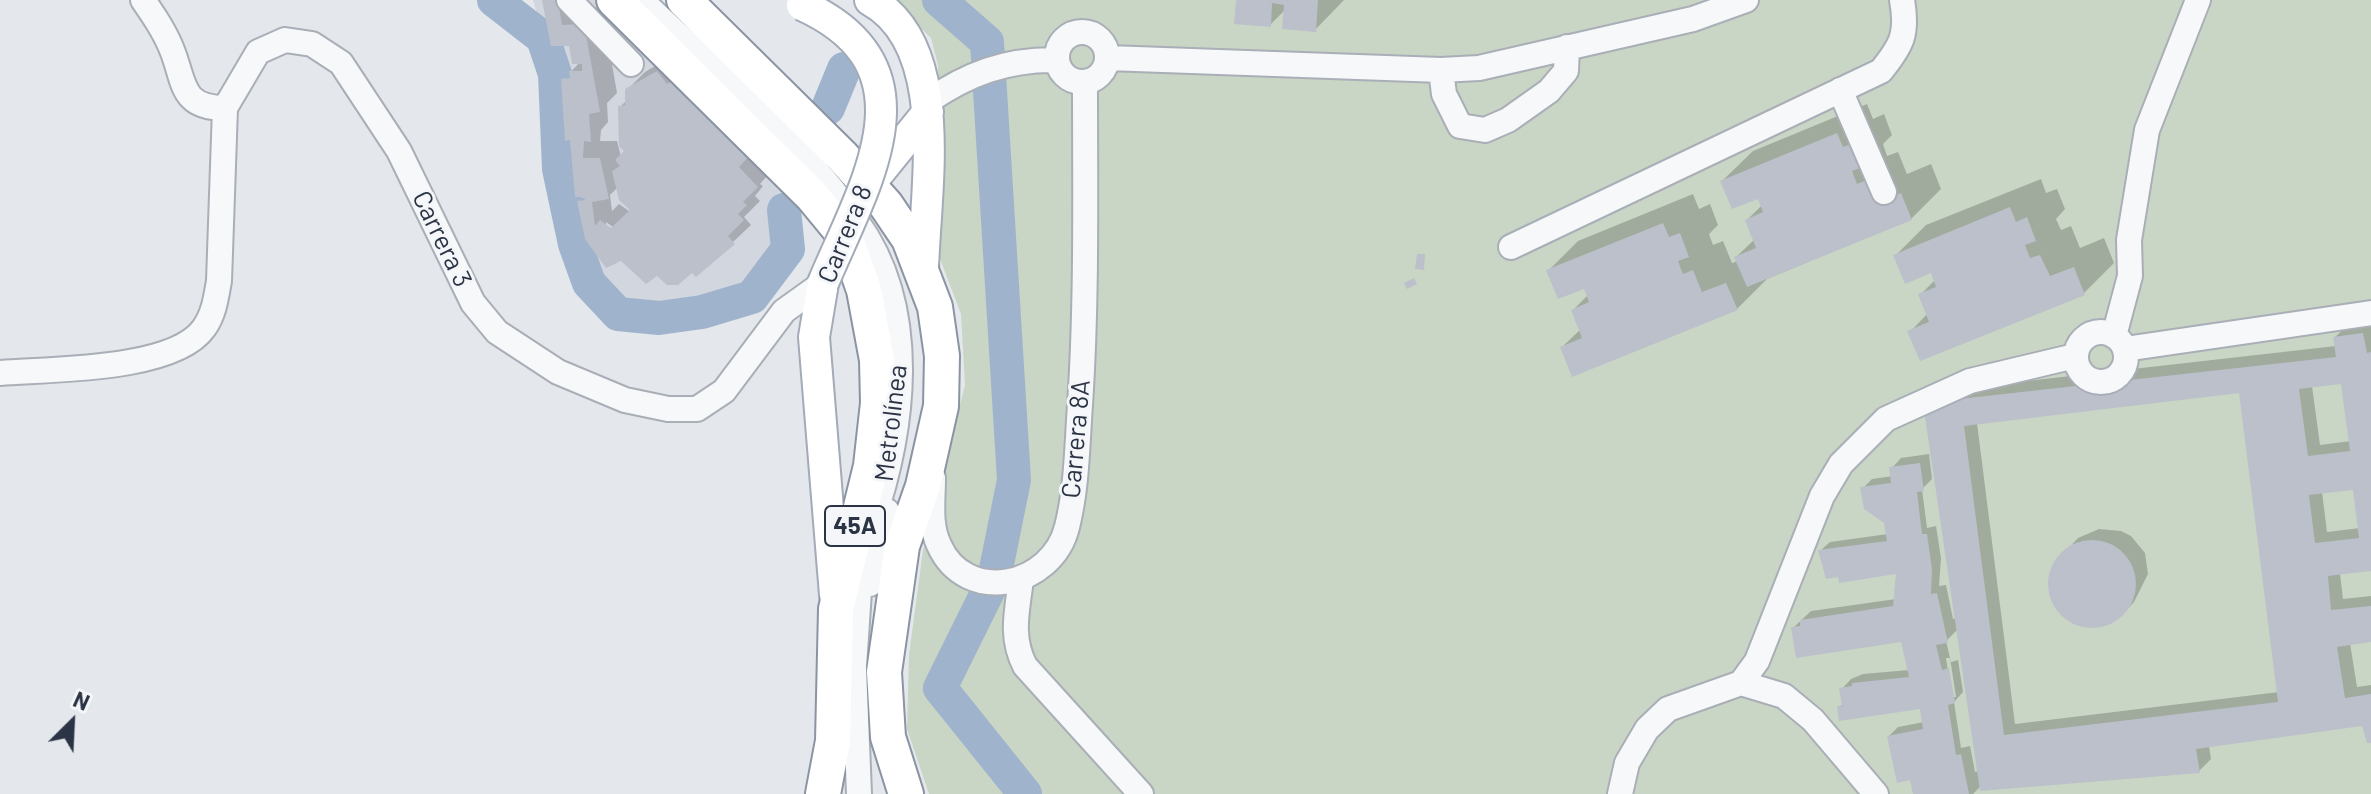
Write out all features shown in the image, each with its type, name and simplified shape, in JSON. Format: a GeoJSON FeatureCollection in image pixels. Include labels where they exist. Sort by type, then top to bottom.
{"type":"FeatureCollection","features":[{"type":"Feature","properties":{"kind":"highway","name":"45A"},"geometry":{"type":"LineString","coordinates":[[614,0],[785,133],[827,175],[855,260],[872,325],[878,403],[871,466],[836,609],[831,698],[833,741],[823,794]]}},
{"type":"Feature","properties":{"kind":"highway","name":"45A"},"geometry":{"type":"LineString","coordinates":[[684,0],[785,133],[827,175],[869,185],[897,220],[923,270],[935,307],[942,356],[941,406],[932,448],[902,546],[884,672],[888,737],[906,794]]}},
{"type":"Feature","properties":{"kind":"main road"},"geometry":{"type":"LineString","coordinates":[[870,0],[899,23],[914,44],[923,68],[927,102],[923,270]]}},
{"type":"Feature","properties":{"kind":"main road","name":"Carrera 8"},"geometry":{"type":"LineString","coordinates":[[795,3],[827,17],[861,47],[878,81],[883,101],[876,157],[823,283],[814,337],[836,609]]}},
{"type":"Feature","properties":{"kind":"main road","name":"Carrera 8"},"geometry":{"type":"LineString","coordinates":[[869,185],[927,102]]}},
{"type":"Feature","properties":{"kind":"street"},"geometry":{"type":"LineString","coordinates":[[0,373],[130,363],[183,346],[203,330],[215,306],[219,281],[225,108],[205,108],[189,97],[173,51],[143,0]]}},
{"type":"Feature","properties":{"kind":"street"},"geometry":{"type":"LineString","coordinates":[[569,0],[631,64]]}},
{"type":"Feature","properties":{"kind":"street"},"geometry":{"type":"LineString","coordinates":[[641,0],[785,133]]}},
{"type":"Feature","properties":{"kind":"street"},"geometry":{"type":"LineString","coordinates":[[660,0],[785,133]]}},
{"type":"Feature","properties":{"kind":"street"},"geometry":{"type":"LineString","coordinates":[[1108,58],[1441,70],[1479,68],[1693,19],[1746,0]]}},
{"type":"Feature","properties":{"kind":"street"},"geometry":{"type":"LineString","coordinates":[[1511,247],[1881,71],[1901,46],[1905,19],[1902,0]]}},
{"type":"Feature","properties":{"kind":"street"},"geometry":{"type":"LineString","coordinates":[[2198,0],[2147,130],[2129,240],[2130,276],[2119,342],[2124,367],[2120,374],[2104,382],[2087,379],[2076,365],[2075,356],[2080,342],[2092,334],[2119,342],[2371,313]]}},
{"type":"Feature","properties":{"kind":"street"},"geometry":{"type":"LineString","coordinates":[[1081,31],[1103,42],[1108,58],[1101,74],[1085,82],[1070,79],[1057,60],[1060,44],[1072,33],[1081,31]]}},
{"type":"Feature","properties":{"kind":"street","name":"Carrera 3"},"geometry":{"type":"LineString","coordinates":[[225,108],[258,52],[285,40],[312,44],[341,63],[399,151],[473,303],[497,332],[558,372],[625,400],[668,409],[697,409],[724,391],[784,311],[823,283]]}},
{"type":"Feature","properties":{"kind":"street"},"geometry":{"type":"LineString","coordinates":[[1441,70],[1444,94],[1460,126],[1485,130],[1508,120],[1549,91],[1566,71],[1567,47]]}},
{"type":"Feature","properties":{"kind":"street"},"geometry":{"type":"LineString","coordinates":[[927,102],[972,75],[1009,63],[1057,60]]}},
{"type":"Feature","properties":{"kind":"street","name":"Carrera 8A"},"geometry":{"type":"LineString","coordinates":[[1011,581],[1047,565],[1061,546],[1075,483],[1083,347],[1085,82]]}},
{"type":"Feature","properties":{"kind":"street"},"geometry":{"type":"LineString","coordinates":[[1840,90],[1884,192]]}},
{"type":"Feature","properties":{"kind":"street","name":"Metrolínea"},"geometry":{"type":"LineString","coordinates":[[827,175],[858,223],[886,283],[900,349],[901,388],[895,434],[884,487],[863,548],[857,602],[854,667],[859,794]]}},
{"type":"Feature","properties":{"kind":"street","name":"Metrolínea"},"geometry":{"type":"LineString","coordinates":[[827,175],[872,216],[903,281],[915,339],[915,405],[906,449],[875,552],[866,616],[869,794]]}},
{"type":"Feature","properties":{"kind":"street"},"geometry":{"type":"LineString","coordinates":[[1620,794],[1627,763],[1647,729],[1668,709],[1741,683],[1757,661],[1822,496],[1841,464],[1886,419],[1970,381],[2075,356]]}},
{"type":"Feature","properties":{"kind":"street"},"geometry":{"type":"LineString","coordinates":[[932,448],[932,524],[948,559],[971,577],[1011,581],[1017,649],[1025,666],[1141,794]]}},
{"type":"Feature","properties":{"kind":"street"},"geometry":{"type":"LineString","coordinates":[[1741,683],[1784,696],[1813,720],[1876,794]]}},
{"type":"Feature","properties":{"kind":"street"},"geometry":{"type":"LineString","coordinates":[[831,698],[838,703],[856,752]]}},
{"type":"Feature","properties":{"kind":"shaded area"},"geometry":{"type":"Polygon","coordinates":[[[533,0],[599,0],[792,192],[784,210],[788,249],[752,297],[702,312],[659,318],[618,314],[589,283],[575,244],[559,169],[555,74],[533,0]]]}},
{"type":"Feature","properties":{"kind":"green space"},"geometry":{"type":"Polygon","coordinates":[[[892,0],[2371,0],[2371,794],[929,794],[907,729],[909,655],[923,550],[965,385],[961,314],[937,251],[938,65],[931,38],[892,0]]]}},
{"type":"Feature","properties":{"kind":"building"},"geometry":{"type":"Polygon","coordinates":[[[542,0],[558,0],[562,25],[584,24],[600,112],[589,114],[591,142],[584,141],[583,158],[600,158],[609,199],[592,202],[595,226],[600,220],[611,228],[630,210],[619,200],[612,171],[620,166],[615,160],[624,151],[619,146],[618,106],[625,105],[625,89],[657,71],[667,84],[674,80],[752,153],[739,167],[758,187],[743,202],[747,205],[738,214],[744,220],[728,236],[735,244],[696,277],[692,273],[678,285],[667,285],[657,276],[646,284],[621,261],[606,268],[585,239],[577,201],[585,200],[575,197],[570,140],[565,141],[561,79],[570,78],[569,71],[582,71],[582,64],[572,64],[569,46],[551,46],[542,0]]]}},
{"type":"Feature","properties":{"kind":"building"},"geometry":{"type":"Polygon","coordinates":[[[1236,0],[1318,0],[1316,32],[1282,29],[1284,5],[1272,3],[1271,27],[1234,24],[1236,0]]]}},
{"type":"Feature","properties":{"kind":"building"},"geometry":{"type":"Polygon","coordinates":[[[1837,133],[1843,147],[1854,143],[1863,167],[1852,171],[1857,184],[1867,180],[1876,202],[1901,193],[1912,220],[1747,287],[1734,257],[1756,248],[1745,220],[1763,212],[1758,199],[1732,209],[1720,181],[1837,133]]]}},
{"type":"Feature","properties":{"kind":"building"},"geometry":{"type":"Polygon","coordinates":[[[2010,207],[2016,222],[2027,217],[2036,241],[2025,245],[2030,258],[2040,255],[2050,276],[2074,267],[2085,295],[1920,361],[1907,331],[1929,322],[1918,294],[1936,287],[1931,273],[1905,284],[1893,255],[2010,207]]]}},
{"type":"Feature","properties":{"kind":"building"},"geometry":{"type":"Polygon","coordinates":[[[1663,223],[1669,237],[1680,233],[1689,257],[1678,261],[1683,274],[1693,270],[1702,292],[1726,283],[1738,310],[1572,377],[1560,347],[1582,338],[1571,310],[1589,302],[1584,289],[1558,299],[1546,270],[1663,223]]]}},
{"type":"Feature","properties":{"kind":"building"},"geometry":{"type":"Polygon","coordinates":[[[1417,254],[1425,254],[1424,270],[1415,269],[1417,254]]]}},
{"type":"Feature","properties":{"kind":"building"},"geometry":{"type":"Polygon","coordinates":[[[1414,278],[1417,284],[1407,289],[1404,283],[1414,278]]]}},
{"type":"Feature","properties":{"kind":"building"},"geometry":{"type":"Polygon","coordinates":[[[2363,333],[2367,353],[2371,352],[2371,571],[2328,576],[2331,610],[2371,606],[2371,642],[2337,647],[2345,698],[2371,694],[2371,743],[2367,743],[2362,726],[2196,749],[2200,773],[1980,791],[1923,403],[2336,357],[2333,337],[2363,333]],[[2341,384],[2299,389],[2308,456],[2350,451],[2341,384]],[[2239,393],[1964,426],[2004,735],[2278,702],[2239,393]],[[2353,490],[2309,495],[2315,543],[2359,538],[2353,490]]]}},
{"type":"Feature","properties":{"kind":"building"},"geometry":{"type":"Polygon","coordinates":[[[1920,463],[1924,491],[1917,492],[1922,534],[1927,534],[1932,569],[1931,594],[1937,593],[1948,643],[1936,645],[1942,670],[1949,668],[1955,703],[1948,705],[1956,755],[1961,754],[1969,794],[1913,794],[1910,780],[1897,783],[1887,736],[1923,729],[1920,709],[1839,721],[1837,706],[1842,706],[1839,688],[1852,686],[1852,683],[1909,677],[1901,642],[1796,658],[1791,627],[1800,626],[1800,620],[1893,606],[1896,574],[1839,583],[1838,577],[1826,579],[1818,550],[1887,541],[1884,523],[1864,509],[1860,487],[1891,483],[1889,467],[1920,463]]]}},
{"type":"Feature","properties":{"kind":"building"},"geometry":{"type":"Polygon","coordinates":[[[2092,540],[2117,547],[2129,559],[2136,584],[2129,609],[2117,621],[2092,628],[2067,621],[2055,609],[2048,584],[2055,559],[2067,547],[2092,540]]]}},
{"type":"Feature","properties":{"kind":"waterway"},"geometry":{"type":"LineString","coordinates":[[494,0],[543,38],[555,74],[559,169],[575,244],[589,283],[618,314],[659,318],[702,312],[752,297],[788,249],[784,210]]}},
{"type":"Feature","properties":{"kind":"waterway"},"geometry":{"type":"LineString","coordinates":[[939,0],[987,42],[1014,480],[994,579],[940,688],[1025,794]]}},
{"type":"Feature","properties":{"kind":"waterway"},"geometry":{"type":"LineString","coordinates":[[828,108],[844,69]]}}]}
